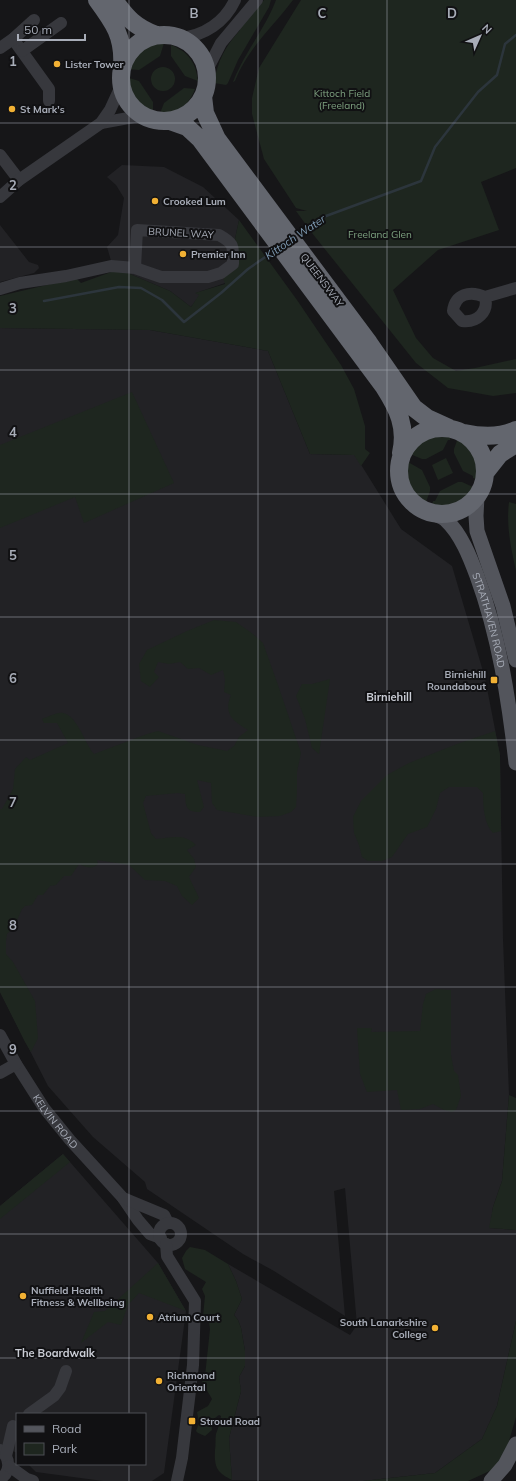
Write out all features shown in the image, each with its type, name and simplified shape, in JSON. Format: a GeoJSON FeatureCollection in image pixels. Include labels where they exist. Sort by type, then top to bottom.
{"type":"FeatureCollection","features":[{"type":"Feature","properties":{"kind":"highway"},"geometry":{"type":"LineString","coordinates":[[97,0],[117,29],[122,48],[122,66]]}},
{"type":"Feature","properties":{"kind":"highway"},"geometry":{"type":"LineString","coordinates":[[114,0],[135,25],[156,35]]}},
{"type":"Feature","properties":{"kind":"highway"},"geometry":{"type":"LineString","coordinates":[[156,35],[166,35],[180,38],[196,49],[202,58],[206,72],[206,84],[203,96],[192,111],[184,116],[170,120],[157,120],[145,117],[136,111],[124,96],[120,76],[122,66],[126,56],[137,44],[146,38],[156,35]]}},
{"type":"Feature","properties":{"kind":"highway","name":"QUEENSWAY"},"geometry":{"type":"LineString","coordinates":[[203,96],[205,114],[213,133],[265,215]]}},
{"type":"Feature","properties":{"kind":"highway","name":"QUEENSWAY"},"geometry":{"type":"LineString","coordinates":[[170,120],[187,127],[195,133],[265,215],[301,263],[391,398],[400,416],[404,433],[400,462]]}},
{"type":"Feature","properties":{"kind":"highway","name":"QUEENSWAY"},"geometry":{"type":"LineString","coordinates":[[301,263],[369,343],[414,408],[427,418],[456,431]]}},
{"type":"Feature","properties":{"kind":"highway"},"geometry":{"type":"LineString","coordinates":[[456,431],[473,441],[480,450],[484,461],[485,473],[483,485],[477,496],[463,509],[445,514],[435,514],[415,505],[402,490],[400,462],[409,441],[421,432],[434,428],[456,431],[481,436],[493,436],[516,430]]}},
{"type":"Feature","properties":{"kind":"highway"},"geometry":{"type":"LineString","coordinates":[[485,473],[500,454],[516,444]]}},
{"type":"Feature","properties":{"kind":"main road","name":"STRATHAVEN ROAD"},"geometry":{"type":"LineString","coordinates":[[477,496],[477,531],[503,606],[516,660]]}},
{"type":"Feature","properties":{"kind":"main road","name":"STRATHAVEN ROAD"},"geometry":{"type":"LineString","coordinates":[[435,514],[446,520],[460,538],[471,560],[479,582],[500,658],[511,716],[516,764]]}},
{"type":"Feature","properties":{"kind":"main road"},"geometry":{"type":"LineString","coordinates":[[491,1481],[505,1465],[516,1444]]}},
{"type":"Feature","properties":{"kind":"street"},"geometry":{"type":"LineString","coordinates":[[206,72],[221,43],[257,0]]}},
{"type":"Feature","properties":{"kind":"street"},"geometry":{"type":"LineString","coordinates":[[180,38],[193,36],[212,28],[220,22],[233,3]]}},
{"type":"Feature","properties":{"kind":"street"},"geometry":{"type":"LineString","coordinates":[[0,48],[13,39],[34,20]]}},
{"type":"Feature","properties":{"kind":"street"},"geometry":{"type":"LineString","coordinates":[[22,51],[61,23]]}},
{"type":"Feature","properties":{"kind":"street"},"geometry":{"type":"LineString","coordinates":[[13,39],[49,89],[50,101]]}},
{"type":"Feature","properties":{"kind":"street"},"geometry":{"type":"LineString","coordinates":[[0,196],[19,180],[101,122],[110,110],[121,86]]}},
{"type":"Feature","properties":{"kind":"street"},"geometry":{"type":"LineString","coordinates":[[101,122],[134,117],[145,117]]}},
{"type":"Feature","properties":{"kind":"street"},"geometry":{"type":"LineString","coordinates":[[0,155],[19,180]]}},
{"type":"Feature","properties":{"kind":"street","name":"BRUNEL WAY"},"geometry":{"type":"LineString","coordinates":[[0,289],[20,283],[66,276],[111,266],[135,268],[161,277],[208,277],[221,273],[233,264],[233,249],[230,241],[218,235],[137,230],[135,268]]}},
{"type":"Feature","properties":{"kind":"street"},"geometry":{"type":"LineString","coordinates":[[484,297],[516,288]]}},
{"type":"Feature","properties":{"kind":"street","name":"KELVIN ROAD"},"geometry":{"type":"LineString","coordinates":[[0,1035],[16,1064],[48,1113],[70,1140],[123,1198],[138,1220],[150,1234],[167,1242],[180,1238],[180,1229],[175,1224],[168,1223],[161,1229],[167,1242],[176,1254],[175,1268],[195,1301],[193,1365],[182,1458],[177,1481]]}},
{"type":"Feature","properties":{"kind":"street"},"geometry":{"type":"LineString","coordinates":[[0,1073],[16,1064]]}},
{"type":"Feature","properties":{"kind":"street","name":"KELVIN ROAD"},"geometry":{"type":"LineString","coordinates":[[123,1198],[164,1215],[168,1223]]}},
{"type":"Feature","properties":{"kind":"street"},"geometry":{"type":"LineString","coordinates":[[31,1413],[54,1396],[60,1388],[66,1371]]}},
{"type":"Feature","properties":{"kind":"street"},"geometry":{"type":"LineString","coordinates":[[0,1438],[15,1425]]}},
{"type":"Feature","properties":{"kind":"street"},"geometry":{"type":"LineString","coordinates":[[1,1480],[5,1475],[5,1458],[15,1425]]}},
{"type":"Feature","properties":{"kind":"street"},"geometry":{"type":"LineString","coordinates":[[5,1458],[27,1479],[33,1481]]}},
{"type":"Feature","properties":{"kind":"street","name":"KELVIN ROAD"},"geometry":{"type":"LineString","coordinates":[[182,1458],[184,1475],[187,1481]]}},
{"type":"Feature","properties":{"kind":"shaded area"},"geometry":{"type":"Polygon","coordinates":[[[122,165],[164,167],[203,187],[239,220],[235,239],[240,256],[236,268],[225,283],[196,293],[200,295],[191,307],[170,291],[123,271],[114,271],[107,247],[118,235],[124,198],[116,185],[107,177],[122,165]]]}},
{"type":"Feature","properties":{"kind":"shaded area"},"geometry":{"type":"Polygon","coordinates":[[[0,225],[29,262],[38,265],[39,268],[34,273],[0,282],[0,225]]]}},
{"type":"Feature","properties":{"kind":"shaded area"},"geometry":{"type":"Polygon","coordinates":[[[0,328],[150,330],[268,351],[310,454],[355,455],[401,529],[452,566],[485,678],[500,755],[503,939],[509,1095],[502,1181],[493,1207],[490,1228],[516,1230],[516,1321],[497,1406],[482,1439],[435,1473],[363,1481],[232,1480],[229,1438],[241,1391],[239,1377],[245,1366],[245,1351],[241,1328],[234,1315],[242,1299],[228,1264],[350,1335],[357,1325],[345,1188],[334,1191],[345,1316],[274,1271],[243,1254],[147,1189],[145,1182],[93,1137],[48,1086],[0,992],[0,328]]]}},
{"type":"Feature","properties":{"kind":"shaded area"},"geometry":{"type":"Polygon","coordinates":[[[63,1154],[158,1263],[186,1311],[164,1473],[152,1481],[103,1481],[36,1472],[29,1465],[146,1465],[146,1413],[16,1413],[16,1453],[0,1445],[0,1206],[63,1154]]]}},
{"type":"Feature","properties":{"kind":"green space"},"geometry":{"type":"Polygon","coordinates":[[[264,0],[271,0],[269,7],[238,60],[228,83],[226,85],[214,83],[220,61],[226,48],[240,28],[264,0]]]}},
{"type":"Feature","properties":{"kind":"green space"},"geometry":{"type":"Polygon","coordinates":[[[276,0],[293,0],[254,48],[233,82],[243,61],[266,21],[276,0]]]}},
{"type":"Feature","properties":{"kind":"green space"},"geometry":{"type":"Polygon","coordinates":[[[301,0],[516,0],[516,168],[481,182],[499,230],[438,250],[393,290],[416,338],[433,358],[456,371],[516,359],[516,393],[493,396],[448,388],[416,363],[312,233],[296,211],[307,211],[296,208],[264,159],[252,114],[252,98],[259,68],[301,0]]]}},
{"type":"Feature","properties":{"kind":"green space"},"geometry":{"type":"Polygon","coordinates":[[[164,43],[160,56],[139,70],[128,69],[134,58],[142,50],[152,45],[164,43]]]}},
{"type":"Feature","properties":{"kind":"green space"},"geometry":{"type":"Polygon","coordinates":[[[171,45],[183,51],[190,59],[195,69],[198,81],[185,76],[171,56],[171,45]]]}},
{"type":"Feature","properties":{"kind":"green space"},"geometry":{"type":"Polygon","coordinates":[[[163,67],[172,70],[175,79],[172,88],[163,91],[154,88],[151,79],[154,70],[163,67]]]}},
{"type":"Feature","properties":{"kind":"green space"},"geometry":{"type":"Polygon","coordinates":[[[126,77],[139,81],[153,102],[153,113],[141,107],[134,99],[129,89],[126,77]]]}},
{"type":"Feature","properties":{"kind":"green space"},"geometry":{"type":"Polygon","coordinates":[[[184,88],[195,89],[185,105],[176,111],[159,116],[164,103],[184,88]]]}},
{"type":"Feature","properties":{"kind":"green space"},"geometry":{"type":"Polygon","coordinates":[[[239,220],[297,300],[341,365],[354,389],[365,426],[365,449],[370,453],[361,466],[354,455],[310,454],[268,351],[150,330],[0,328],[0,296],[76,278],[81,283],[114,271],[123,271],[170,291],[191,307],[199,295],[195,293],[225,284],[223,277],[236,268],[240,256],[235,239],[239,220]]]}},
{"type":"Feature","properties":{"kind":"green space"},"geometry":{"type":"Polygon","coordinates":[[[132,392],[174,483],[84,523],[75,497],[0,528],[0,445],[132,392]]]}},
{"type":"Feature","properties":{"kind":"green space"},"geometry":{"type":"Polygon","coordinates":[[[439,435],[451,436],[443,450],[426,459],[410,454],[422,441],[439,435]]]}},
{"type":"Feature","properties":{"kind":"green space"},"geometry":{"type":"Polygon","coordinates":[[[458,438],[468,445],[475,455],[478,467],[476,479],[463,471],[454,453],[458,438]]]}},
{"type":"Feature","properties":{"kind":"green space"},"geometry":{"type":"Polygon","coordinates":[[[446,458],[453,473],[438,480],[432,465],[446,458]]]}},
{"type":"Feature","properties":{"kind":"green space"},"geometry":{"type":"Polygon","coordinates":[[[408,462],[422,470],[430,487],[426,502],[416,494],[410,485],[407,474],[408,462]]]}},
{"type":"Feature","properties":{"kind":"green space"},"geometry":{"type":"Polygon","coordinates":[[[458,482],[462,482],[473,487],[465,497],[451,505],[432,505],[440,491],[458,482]]]}},
{"type":"Feature","properties":{"kind":"green space"},"geometry":{"type":"Polygon","coordinates":[[[509,502],[516,504],[516,571],[509,528],[509,502]]]}},
{"type":"Feature","properties":{"kind":"green space"},"geometry":{"type":"Polygon","coordinates":[[[214,620],[236,622],[263,643],[301,753],[297,772],[296,807],[291,812],[280,816],[258,817],[217,810],[212,803],[211,783],[197,780],[204,807],[200,812],[191,811],[187,808],[185,794],[178,793],[146,796],[143,803],[151,833],[156,839],[177,837],[187,839],[196,845],[187,850],[194,859],[196,867],[189,877],[199,898],[192,905],[182,896],[177,886],[165,881],[145,880],[129,865],[97,860],[98,864],[94,867],[86,867],[79,864],[71,876],[64,876],[56,885],[50,886],[43,895],[38,895],[32,905],[25,906],[22,909],[14,927],[7,934],[6,954],[13,962],[35,1001],[38,1038],[31,1052],[0,992],[0,809],[2,809],[13,789],[15,769],[26,757],[30,760],[68,743],[57,723],[44,723],[42,719],[61,713],[68,715],[77,724],[94,754],[158,731],[198,745],[227,751],[234,746],[239,737],[248,730],[234,720],[229,712],[228,707],[231,695],[224,692],[225,680],[223,670],[211,675],[199,668],[188,669],[180,662],[169,664],[158,662],[154,672],[159,677],[150,687],[141,681],[139,664],[147,650],[214,620]]]}},
{"type":"Feature","properties":{"kind":"green space"},"geometry":{"type":"Polygon","coordinates":[[[330,679],[319,754],[312,748],[305,719],[296,696],[302,684],[312,684],[330,679]]]}},
{"type":"Feature","properties":{"kind":"green space"},"geometry":{"type":"Polygon","coordinates":[[[495,731],[500,755],[501,831],[493,833],[490,829],[485,814],[483,793],[477,787],[449,787],[440,793],[436,809],[427,827],[408,834],[392,857],[382,861],[368,861],[362,857],[354,833],[353,817],[361,801],[387,775],[409,763],[495,731]]]}},
{"type":"Feature","properties":{"kind":"green space"},"geometry":{"type":"Polygon","coordinates":[[[436,989],[451,990],[451,1055],[454,1071],[458,1075],[461,1096],[456,1110],[452,1112],[444,1110],[433,1104],[420,1109],[401,1110],[397,1090],[367,1092],[360,1074],[357,1028],[372,1028],[371,1032],[420,1031],[423,1004],[426,994],[436,989]]]}},
{"type":"Feature","properties":{"kind":"green space"},"geometry":{"type":"Polygon","coordinates":[[[509,1095],[516,1098],[516,1230],[489,1228],[493,1207],[502,1181],[509,1095]]]}},
{"type":"Feature","properties":{"kind":"green space"},"geometry":{"type":"Polygon","coordinates":[[[63,1154],[70,1162],[0,1219],[0,1206],[63,1154]]]}},
{"type":"Feature","properties":{"kind":"green space"},"geometry":{"type":"Polygon","coordinates":[[[190,1247],[205,1250],[228,1264],[242,1299],[234,1315],[241,1328],[245,1351],[245,1366],[239,1377],[241,1391],[229,1438],[232,1480],[220,1472],[215,1461],[216,1436],[221,1416],[219,1415],[211,1421],[212,1430],[205,1436],[196,1431],[199,1423],[197,1412],[208,1406],[212,1399],[202,1382],[205,1376],[210,1329],[209,1323],[203,1316],[205,1296],[202,1289],[206,1282],[185,1269],[182,1258],[190,1247]]]}},
{"type":"Feature","properties":{"kind":"green space"},"geometry":{"type":"Polygon","coordinates":[[[158,1263],[186,1311],[139,1293],[128,1305],[121,1325],[108,1322],[81,1343],[94,1312],[105,1311],[158,1263]]]}},
{"type":"Feature","properties":{"kind":"green space"},"geometry":{"type":"Polygon","coordinates":[[[516,1321],[516,1417],[507,1448],[494,1469],[468,1481],[363,1481],[435,1473],[482,1439],[497,1406],[516,1321]]]}},
{"type":"Feature","properties":{"kind":"waterway","name":"Kittoch Water"},"geometry":{"type":"LineString","coordinates":[[296,236],[326,216],[421,181],[435,147],[478,92],[497,75],[505,44],[516,35]]}},
{"type":"Feature","properties":{"kind":"waterway","name":"Kittoch Water"},"geometry":{"type":"LineString","coordinates":[[44,301],[119,287],[141,288],[162,300],[184,322],[221,293],[248,269],[274,251]]}},
{"type":"Feature","properties":{"kind":"place","name":"Lister Tower"},"geometry":{"type":"Point","coordinates":[57,64]}},
{"type":"Feature","properties":{"kind":"place","name":"St Mark's"},"geometry":{"type":"Point","coordinates":[12,109]}},
{"type":"Feature","properties":{"kind":"place","name":"Crooked Lum"},"geometry":{"type":"Point","coordinates":[155,201]}},
{"type":"Feature","properties":{"kind":"place","name":"Premier Inn"},"geometry":{"type":"Point","coordinates":[183,254]}},
{"type":"Feature","properties":{"kind":"place","name":"Birniehill Roundabout"},"geometry":{"type":"Point","coordinates":[494,680]}},
{"type":"Feature","properties":{"kind":"place","name":"Nuffield Health Fitness & Wellbeing"},"geometry":{"type":"Point","coordinates":[23,1296]}},
{"type":"Feature","properties":{"kind":"place","name":"Atrium Court"},"geometry":{"type":"Point","coordinates":[150,1317]}},
{"type":"Feature","properties":{"kind":"place","name":"South Lanarkshire College"},"geometry":{"type":"Point","coordinates":[435,1328]}},
{"type":"Feature","properties":{"kind":"place","name":"Richmond Oriental"},"geometry":{"type":"Point","coordinates":[159,1381]}},
{"type":"Feature","properties":{"kind":"place","name":"Stroud Road"},"geometry":{"type":"Point","coordinates":[192,1421]}},
{"type":"Feature","properties":{"kind":"district","name":"Birniehill"},"geometry":{"type":"Point","coordinates":[389,697]}},
{"type":"Feature","properties":{"kind":"district","name":"The Boardwalk"},"geometry":{"type":"Point","coordinates":[55,1353]}},
{"type":"Feature","properties":{"kind":"park label","name":"Kittoch Field (Freeland)"},"geometry":{"type":"Point","coordinates":[342,98]}},
{"type":"Feature","properties":{"kind":"park label","name":"Freeland Glen"},"geometry":{"type":"Point","coordinates":[380,234]}}]}
